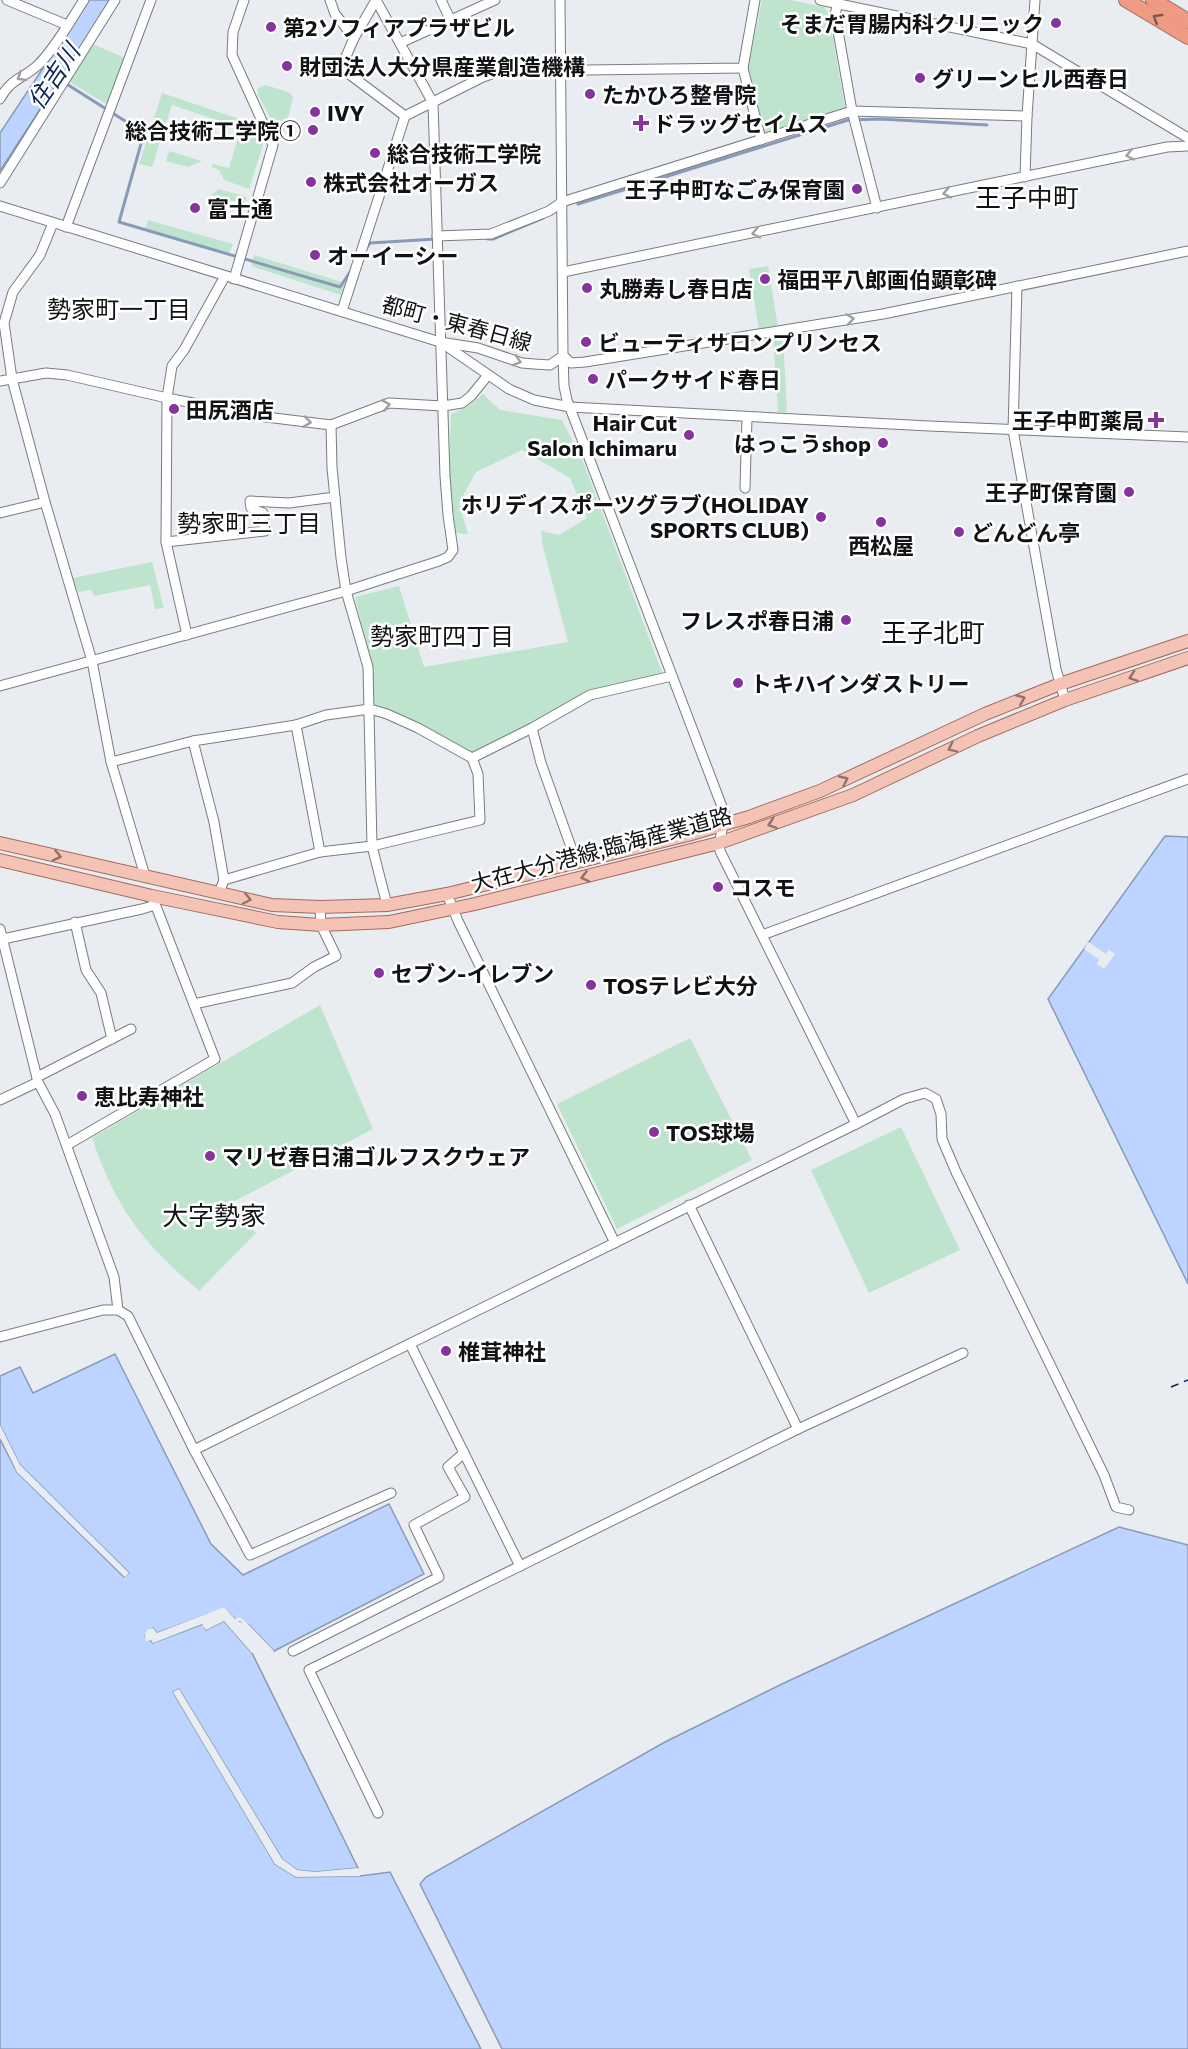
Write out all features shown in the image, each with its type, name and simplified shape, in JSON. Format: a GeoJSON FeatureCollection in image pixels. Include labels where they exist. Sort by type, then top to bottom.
{"type":"FeatureCollection","features":[{"type":"Feature","properties":{"kind":"highway"},"geometry":{"type":"LineString","coordinates":[[1126,0],[1188,37]]}},
{"type":"Feature","properties":{"kind":"highway"},"geometry":{"type":"LineString","coordinates":[[1153,0],[1188,21]]}},
{"type":"Feature","properties":{"kind":"main road","name":"大在大分港線;臨海産業道路"},"geometry":{"type":"LineString","coordinates":[[0,843],[272,905],[320,907],[387,905],[447,894],[724,825],[820,791],[985,714],[1060,684],[1188,641]]}},
{"type":"Feature","properties":{"kind":"main road","name":"大在大分港線;臨海産業道路"},"geometry":{"type":"LineString","coordinates":[[0,860],[153,900],[278,922],[321,925],[389,922],[452,910],[719,843],[853,795],[978,736],[1065,700],[1188,657]]}},
{"type":"Feature","properties":{"kind":"street"},"geometry":{"type":"LineString","coordinates":[[7,0],[67,25]]}},
{"type":"Feature","properties":{"kind":"street"},"geometry":{"type":"LineString","coordinates":[[1,95],[13,82],[37,66],[84,0]]}},
{"type":"Feature","properties":{"kind":"street"},"geometry":{"type":"LineString","coordinates":[[0,183],[115,0]]}},
{"type":"Feature","properties":{"kind":"street"},"geometry":{"type":"LineString","coordinates":[[66,227],[151,0]]}},
{"type":"Feature","properties":{"kind":"street"},"geometry":{"type":"LineString","coordinates":[[187,635],[166,542],[167,398],[172,366],[230,277],[273,145],[232,55],[233,32],[244,0]]}},
{"type":"Feature","properties":{"kind":"street"},"geometry":{"type":"LineString","coordinates":[[330,0],[335,14],[354,38]]}},
{"type":"Feature","properties":{"kind":"street"},"geometry":{"type":"LineString","coordinates":[[376,0],[354,38],[341,68],[405,116]]}},
{"type":"Feature","properties":{"kind":"street"},"geometry":{"type":"LineString","coordinates":[[0,686],[346,591],[439,561],[448,557],[453,550],[447,505],[433,103],[376,0]]}},
{"type":"Feature","properties":{"kind":"street"},"geometry":{"type":"LineString","coordinates":[[441,0],[450,19]]}},
{"type":"Feature","properties":{"kind":"street"},"geometry":{"type":"LineString","coordinates":[[400,43],[495,0]]}},
{"type":"Feature","properties":{"kind":"street"},"geometry":{"type":"LineString","coordinates":[[560,0],[564,386],[723,812],[724,825],[719,843],[720,851],[856,1124]]}},
{"type":"Feature","properties":{"kind":"street"},"geometry":{"type":"LineString","coordinates":[[755,0],[743,68],[761,140]]}},
{"type":"Feature","properties":{"kind":"street"},"geometry":{"type":"LineString","coordinates":[[820,0],[839,2],[1032,44],[1188,138]]}},
{"type":"Feature","properties":{"kind":"street"},"geometry":{"type":"LineString","coordinates":[[1025,177],[1035,0]]}},
{"type":"Feature","properties":{"kind":"street"},"geometry":{"type":"LineString","coordinates":[[839,2],[835,14],[852,111],[878,208]]}},
{"type":"Feature","properties":{"kind":"street"},"geometry":{"type":"LineString","coordinates":[[342,311],[405,116],[483,76],[500,71],[743,68]]}},
{"type":"Feature","properties":{"kind":"street"},"geometry":{"type":"LineString","coordinates":[[437,236],[492,234],[549,211],[562,202],[852,111],[1027,116]]}},
{"type":"Feature","properties":{"kind":"street"},"geometry":{"type":"LineString","coordinates":[[563,272],[1167,147],[1188,146]]}},
{"type":"Feature","properties":{"kind":"street","name":"都町・東春日線"},"geometry":{"type":"LineString","coordinates":[[0,206],[440,342],[477,348],[522,363],[534,364],[550,364],[562,356],[572,363],[585,362],[912,309],[1188,252]]}},
{"type":"Feature","properties":{"kind":"street"},"geometry":{"type":"LineString","coordinates":[[53,223],[40,255],[13,292],[4,323],[12,379],[45,502],[92,661],[111,762],[145,876]]}},
{"type":"Feature","properties":{"kind":"street"},"geometry":{"type":"LineString","coordinates":[[1017,286],[1012,430],[1060,684],[1065,700]]}},
{"type":"Feature","properties":{"kind":"street"},"geometry":{"type":"LineString","coordinates":[[440,342],[509,389],[548,404],[570,407],[747,418],[1188,437]]}},
{"type":"Feature","properties":{"kind":"street"},"geometry":{"type":"LineString","coordinates":[[0,381],[46,373],[67,375],[167,398],[266,417],[331,425],[389,403],[456,405],[467,400],[488,375]]}},
{"type":"Feature","properties":{"kind":"street"},"geometry":{"type":"LineString","coordinates":[[745,488],[747,418]]}},
{"type":"Feature","properties":{"kind":"street"},"geometry":{"type":"LineString","coordinates":[[331,425],[335,497],[346,591],[368,667],[372,846],[387,905]]}},
{"type":"Feature","properties":{"kind":"street"},"geometry":{"type":"LineString","coordinates":[[166,542],[265,531],[263,513],[251,508],[250,501],[289,503],[335,497]]}},
{"type":"Feature","properties":{"kind":"street"},"geometry":{"type":"LineString","coordinates":[[0,513],[45,502]]}},
{"type":"Feature","properties":{"kind":"street"},"geometry":{"type":"LineString","coordinates":[[472,758],[590,695],[672,676]]}},
{"type":"Feature","properties":{"kind":"street"},"geometry":{"type":"LineString","coordinates":[[111,762],[193,741],[296,725],[326,716],[370,709],[407,723],[472,758],[478,774],[480,819],[372,846],[320,852],[224,880]]}},
{"type":"Feature","properties":{"kind":"street"},"geometry":{"type":"LineString","coordinates":[[296,725],[320,852]]}},
{"type":"Feature","properties":{"kind":"street"},"geometry":{"type":"LineString","coordinates":[[532,728],[541,763],[576,861]]}},
{"type":"Feature","properties":{"kind":"street"},"geometry":{"type":"LineString","coordinates":[[193,741],[214,822],[224,880],[219,893]]}},
{"type":"Feature","properties":{"kind":"street"},"geometry":{"type":"LineString","coordinates":[[762,936],[1188,779]]}},
{"type":"Feature","properties":{"kind":"street"},"geometry":{"type":"LineString","coordinates":[[447,894],[452,910],[615,1243]]}},
{"type":"Feature","properties":{"kind":"street"},"geometry":{"type":"LineString","coordinates":[[67,1145],[215,1059],[153,900],[142,909],[1,933],[37,1079],[55,1114],[114,1277],[118,1310]]}},
{"type":"Feature","properties":{"kind":"street"},"geometry":{"type":"LineString","coordinates":[[194,1005],[292,983],[336,956],[321,925],[320,907]]}},
{"type":"Feature","properties":{"kind":"street"},"geometry":{"type":"LineString","coordinates":[[75,922],[86,970],[101,993],[112,1039]]}},
{"type":"Feature","properties":{"kind":"street"},"geometry":{"type":"LineString","coordinates":[[0,1100],[131,1029]]}},
{"type":"Feature","properties":{"kind":"street"},"geometry":{"type":"LineString","coordinates":[[194,1450],[904,1099],[925,1093],[936,1099],[941,1114],[942,1139],[956,1172],[1104,1475],[1116,1507],[1129,1510]]}},
{"type":"Feature","properties":{"kind":"street"},"geometry":{"type":"LineString","coordinates":[[689,1205],[798,1429]]}},
{"type":"Feature","properties":{"kind":"street"},"geometry":{"type":"LineString","coordinates":[[0,1337],[103,1310],[118,1310],[128,1316],[194,1450],[250,1555],[391,1493]]}},
{"type":"Feature","properties":{"kind":"street"},"geometry":{"type":"LineString","coordinates":[[410,1344],[520,1566]]}},
{"type":"Feature","properties":{"kind":"street"},"geometry":{"type":"LineString","coordinates":[[378,1812],[309,1670],[798,1429],[963,1353]]}},
{"type":"Feature","properties":{"kind":"street"},"geometry":{"type":"LineString","coordinates":[[293,1651],[439,1577],[414,1525],[465,1497],[448,1467],[464,1453]]}},
{"type":"Feature","properties":{"kind":"green space"},"geometry":{"type":"Polygon","coordinates":[[[762,0],[790,0],[824,7],[829,15],[845,108],[765,133],[748,68],[762,0]]]}},
{"type":"Feature","properties":{"kind":"green space"},"geometry":{"type":"Polygon","coordinates":[[[90,43],[125,58],[110,106],[68,81],[90,43]]]}},
{"type":"Feature","properties":{"kind":"green space"},"geometry":{"type":"Polygon","coordinates":[[[266,85],[290,93],[293,98],[285,130],[278,132],[258,95],[258,88],[266,85]]]}},
{"type":"Feature","properties":{"kind":"green space"},"geometry":{"type":"Polygon","coordinates":[[[162,93],[251,123],[263,145],[249,189],[224,180],[219,170],[211,167],[213,164],[229,168],[241,128],[172,105],[152,167],[139,164],[162,93]]]}},
{"type":"Feature","properties":{"kind":"green space"},"geometry":{"type":"Polygon","coordinates":[[[169,151],[202,161],[188,167],[166,161],[169,151]]]}},
{"type":"Feature","properties":{"kind":"green space"},"geometry":{"type":"Polygon","coordinates":[[[219,189],[247,197],[244,204],[211,195],[219,189]]]}},
{"type":"Feature","properties":{"kind":"green space"},"geometry":{"type":"Polygon","coordinates":[[[148,220],[233,244],[229,254],[145,230],[148,220]]]}},
{"type":"Feature","properties":{"kind":"green space"},"geometry":{"type":"Polygon","coordinates":[[[254,255],[345,283],[341,295],[251,266],[254,255]]]}},
{"type":"Feature","properties":{"kind":"green space"},"geometry":{"type":"Polygon","coordinates":[[[768,266],[778,327],[759,330],[749,269],[768,266]]]}},
{"type":"Feature","properties":{"kind":"green space"},"geometry":{"type":"Polygon","coordinates":[[[783,335],[787,412],[778,412],[773,336],[783,335]]]}},
{"type":"Feature","properties":{"kind":"green space"},"geometry":{"type":"Polygon","coordinates":[[[483,394],[500,410],[562,420],[582,459],[663,675],[590,691],[534,724],[472,755],[374,708],[371,665],[355,597],[399,586],[424,667],[568,642],[542,543],[541,531],[559,535],[587,518],[570,478],[522,450],[476,472],[459,503],[468,534],[455,533],[449,472],[451,414],[465,408],[483,394]]]}},
{"type":"Feature","properties":{"kind":"green space"},"geometry":{"type":"Polygon","coordinates":[[[152,562],[164,608],[155,609],[150,585],[94,596],[91,590],[78,592],[73,578],[152,562]]]}},
{"type":"Feature","properties":{"kind":"green space","name":"マリゼ春日浦ゴルフスクウェア"},"geometry":{"type":"Polygon","coordinates":[[[320,1005],[373,1129],[229,1204],[256,1233],[199,1291],[162,1257],[134,1223],[111,1185],[92,1138],[320,1005]]]}},
{"type":"Feature","properties":{"kind":"green space","name":"TOS球場"},"geometry":{"type":"Polygon","coordinates":[[[690,1038],[752,1160],[617,1229],[557,1104],[690,1038]]]}},
{"type":"Feature","properties":{"kind":"green space"},"geometry":{"type":"Polygon","coordinates":[[[901,1127],[960,1250],[869,1293],[811,1170],[901,1127]]]}},
{"type":"Feature","properties":{"kind":"water","name":"住吉川"},"geometry":{"type":"Polygon","coordinates":[[[88,0],[111,0],[0,171],[0,133],[88,0]]]}},
{"type":"Feature","properties":{"kind":"water"},"geometry":{"type":"Polygon","coordinates":[[[1165,836],[1188,837],[1188,1284],[1048,999],[1165,836]]]}},
{"type":"Feature","properties":{"kind":"water"},"geometry":{"type":"Polygon","coordinates":[[[115,1354],[211,1544],[243,1575],[389,1504],[424,1574],[274,1651],[249,1625],[235,1619],[224,1608],[157,1633],[153,1628],[145,1636],[153,1643],[203,1624],[206,1630],[224,1621],[252,1653],[358,1868],[315,1872],[297,1870],[282,1859],[179,1689],[173,1692],[275,1864],[296,1877],[360,1876],[390,1872],[481,2049],[0,2049],[0,1439],[17,1472],[124,1577],[129,1573],[20,1465],[0,1425],[0,1376],[20,1367],[33,1393],[115,1354]]]}},
{"type":"Feature","properties":{"kind":"water"},"geometry":{"type":"Polygon","coordinates":[[[1119,1527],[1188,1545],[1188,2049],[502,2049],[420,1884],[426,1877],[665,1742],[782,1684],[1119,1527]]]}},
{"type":"Feature","properties":{"kind":"pier"},"geometry":{"type":"Polygon","coordinates":[[[1088,942],[1106,954],[1109,950],[1115,954],[1104,969],[1097,964],[1099,959],[1084,949],[1088,942]]]}},
{"type":"Feature","properties":{"kind":"pier"},"geometry":{"type":"Polygon","coordinates":[[[0,1425],[20,1465],[129,1573],[125,1577],[17,1472],[0,1436],[2,1437],[0,1425]],[[19,1468],[20,1470],[125,1573],[19,1468]]]}},
{"type":"Feature","properties":{"kind":"pier"},"geometry":{"type":"Polygon","coordinates":[[[224,1607],[235,1619],[240,1617],[274,1651],[270,1651],[240,1621],[234,1621],[223,1611],[158,1636],[152,1631],[148,1636],[155,1639],[202,1621],[207,1626],[224,1618],[255,1652],[252,1653],[224,1621],[206,1630],[202,1624],[153,1643],[151,1640],[146,1641],[147,1630],[153,1628],[157,1633],[224,1607]]]}},
{"type":"Feature","properties":{"kind":"pier"},"geometry":{"type":"Polygon","coordinates":[[[179,1689],[282,1859],[297,1870],[315,1872],[358,1868],[359,1871],[315,1875],[359,1873],[360,1876],[296,1877],[275,1864],[173,1692],[179,1689]],[[177,1693],[278,1862],[297,1874],[314,1875],[297,1873],[280,1862],[177,1693]]]}},
{"type":"Feature","properties":{"kind":"waterway"},"geometry":{"type":"LineString","coordinates":[[65,83],[144,133],[119,222],[340,287],[352,269]]}},
{"type":"Feature","properties":{"kind":"waterway"},"geometry":{"type":"LineString","coordinates":[[578,204],[848,120],[880,119],[987,125]]}},
{"type":"Feature","properties":{"kind":"waterway"},"geometry":{"type":"LineString","coordinates":[[488,239],[543,218]]}},
{"type":"Feature","properties":{"kind":"waterway"},"geometry":{"type":"LineString","coordinates":[[367,247],[370,243],[436,239]]}},
{"type":"Feature","properties":{"kind":"ferry route"},"geometry":{"type":"LineString","coordinates":[[1171,1387],[1188,1380]]}},
{"type":"Feature","properties":{"kind":"place","name":"そまだ胃腸内科クリニック"},"geometry":{"type":"Point","coordinates":[1056,23]}},
{"type":"Feature","properties":{"kind":"place","name":"第2ソフィアプラザビル"},"geometry":{"type":"Point","coordinates":[271,27]}},
{"type":"Feature","properties":{"kind":"place","name":"財団法人大分県産業創造機構"},"geometry":{"type":"Point","coordinates":[287,66]}},
{"type":"Feature","properties":{"kind":"place","name":"グリーンヒル西春日"},"geometry":{"type":"Point","coordinates":[920,78]}},
{"type":"Feature","properties":{"kind":"place","name":"たかひろ整骨院"},"geometry":{"type":"Point","coordinates":[590,94]}},
{"type":"Feature","properties":{"kind":"place","name":"IVY"},"geometry":{"type":"Point","coordinates":[315,112]}},
{"type":"Feature","properties":{"kind":"place","name":"ドラッグセイムス"},"geometry":{"type":"Point","coordinates":[641,123]}},
{"type":"Feature","properties":{"kind":"place","name":"総合技術工学院①"},"geometry":{"type":"Point","coordinates":[313,130]}},
{"type":"Feature","properties":{"kind":"place","name":"総合技術工学院"},"geometry":{"type":"Point","coordinates":[375,153]}},
{"type":"Feature","properties":{"kind":"place","name":"株式会社オーガス"},"geometry":{"type":"Point","coordinates":[311,182]}},
{"type":"Feature","properties":{"kind":"place","name":"王子中町なごみ保育園"},"geometry":{"type":"Point","coordinates":[857,189]}},
{"type":"Feature","properties":{"kind":"place","name":"富士通"},"geometry":{"type":"Point","coordinates":[195,208]}},
{"type":"Feature","properties":{"kind":"place","name":"オーイーシー"},"geometry":{"type":"Point","coordinates":[315,255]}},
{"type":"Feature","properties":{"kind":"place","name":"福田平八郎画伯顕彰碑"},"geometry":{"type":"Point","coordinates":[765,279]}},
{"type":"Feature","properties":{"kind":"place","name":"丸勝寿し春日店"},"geometry":{"type":"Point","coordinates":[587,288]}},
{"type":"Feature","properties":{"kind":"place","name":"ビューティサロンプリンセス"},"geometry":{"type":"Point","coordinates":[586,342]}},
{"type":"Feature","properties":{"kind":"place","name":"パークサイド春日"},"geometry":{"type":"Point","coordinates":[593,379]}},
{"type":"Feature","properties":{"kind":"place","name":"田尻酒店"},"geometry":{"type":"Point","coordinates":[174,409]}},
{"type":"Feature","properties":{"kind":"place","name":"王子中町薬局"},"geometry":{"type":"Point","coordinates":[1156,420]}},
{"type":"Feature","properties":{"kind":"place","name":"Hair Cut Salon Ichimaru"},"geometry":{"type":"Point","coordinates":[689,435]}},
{"type":"Feature","properties":{"kind":"place","name":"はっこうshop"},"geometry":{"type":"Point","coordinates":[883,443]}},
{"type":"Feature","properties":{"kind":"place","name":"王子町保育園"},"geometry":{"type":"Point","coordinates":[1129,492]}},
{"type":"Feature","properties":{"kind":"place","name":"ホリデイスポーツグラブ(HOLIDAY SPORTS CLUB)"},"geometry":{"type":"Point","coordinates":[821,517]}},
{"type":"Feature","properties":{"kind":"place","name":"西松屋"},"geometry":{"type":"Point","coordinates":[881,522]}},
{"type":"Feature","properties":{"kind":"place","name":"どんどん亭"},"geometry":{"type":"Point","coordinates":[959,532]}},
{"type":"Feature","properties":{"kind":"place","name":"フレスポ春日浦"},"geometry":{"type":"Point","coordinates":[846,620]}},
{"type":"Feature","properties":{"kind":"place","name":"トキハインダストリー"},"geometry":{"type":"Point","coordinates":[738,683]}},
{"type":"Feature","properties":{"kind":"place","name":"コスモ"},"geometry":{"type":"Point","coordinates":[718,887]}},
{"type":"Feature","properties":{"kind":"place","name":"セブン-イレブン"},"geometry":{"type":"Point","coordinates":[379,973]}},
{"type":"Feature","properties":{"kind":"place","name":"TOSテレビ大分"},"geometry":{"type":"Point","coordinates":[591,985]}},
{"type":"Feature","properties":{"kind":"place","name":"恵比寿神社"},"geometry":{"type":"Point","coordinates":[82,1096]}},
{"type":"Feature","properties":{"kind":"place","name":"TOS球場"},"geometry":{"type":"Point","coordinates":[654,1132]}},
{"type":"Feature","properties":{"kind":"place","name":"マリゼ春日浦ゴルフスクウェア"},"geometry":{"type":"Point","coordinates":[210,1156]}},
{"type":"Feature","properties":{"kind":"place","name":"椎茸神社"},"geometry":{"type":"Point","coordinates":[446,1351]}},
{"type":"Feature","properties":{"kind":"district","name":"王子中町"},"geometry":{"type":"Point","coordinates":[1027,196]}},
{"type":"Feature","properties":{"kind":"district","name":"勢家町一丁目"},"geometry":{"type":"Point","coordinates":[119,308]}},
{"type":"Feature","properties":{"kind":"district","name":"勢家町三丁目"},"geometry":{"type":"Point","coordinates":[249,522]}},
{"type":"Feature","properties":{"kind":"district","name":"王子北町"},"geometry":{"type":"Point","coordinates":[933,631]}},
{"type":"Feature","properties":{"kind":"district","name":"勢家町四丁目"},"geometry":{"type":"Point","coordinates":[442,635]}},
{"type":"Feature","properties":{"kind":"district","name":"大字勢家"},"geometry":{"type":"Point","coordinates":[214,1214]}}]}
